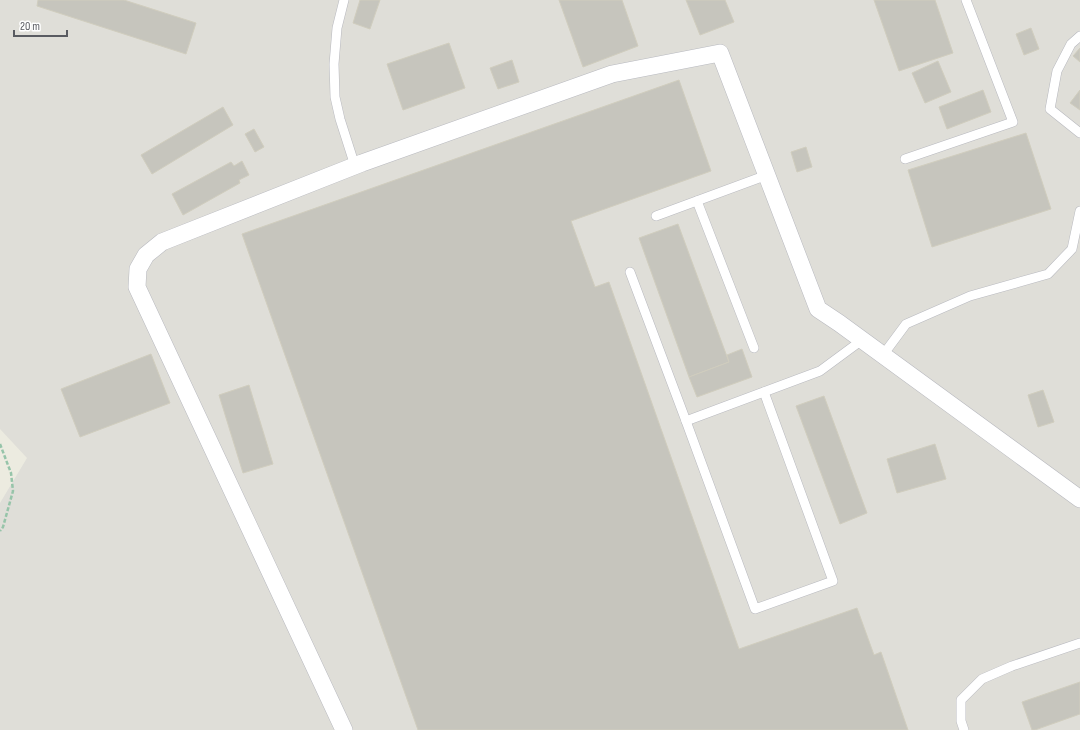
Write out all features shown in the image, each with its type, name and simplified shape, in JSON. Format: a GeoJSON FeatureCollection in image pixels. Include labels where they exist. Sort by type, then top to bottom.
{"type":"FeatureCollection","features":[{"type":"Feature","properties":{"kind":"street"},"geometry":{"type":"LineString","coordinates":[[344,730],[137,287],[138,269],[146,255],[162,242],[355,166],[612,74],[720,53],[818,309],[884,355],[1080,499]]}},
{"type":"Feature","properties":{"kind":"lane"},"geometry":{"type":"LineString","coordinates":[[344,0],[337,28],[334,64],[335,97],[340,119],[355,166]]}},
{"type":"Feature","properties":{"kind":"lane"},"geometry":{"type":"LineString","coordinates":[[905,159],[1013,122],[966,0]]}},
{"type":"Feature","properties":{"kind":"lane"},"geometry":{"type":"LineString","coordinates":[[1080,36],[1071,44],[1056,71],[1050,109],[1080,133]]}},
{"type":"Feature","properties":{"kind":"lane"},"geometry":{"type":"LineString","coordinates":[[656,216],[767,175]]}},
{"type":"Feature","properties":{"kind":"lane"},"geometry":{"type":"LineString","coordinates":[[697,201],[754,348]]}},
{"type":"Feature","properties":{"kind":"lane"},"geometry":{"type":"LineString","coordinates":[[884,355],[906,324],[970,296],[1048,274],[1072,249],[1080,211]]}},
{"type":"Feature","properties":{"kind":"lane"},"geometry":{"type":"LineString","coordinates":[[630,272],[755,609],[833,581],[764,392]]}},
{"type":"Feature","properties":{"kind":"lane"},"geometry":{"type":"LineString","coordinates":[[686,421],[820,371],[862,340]]}},
{"type":"Feature","properties":{"kind":"lane"},"geometry":{"type":"LineString","coordinates":[[964,730],[961,721],[961,700],[982,679],[1012,666],[1080,643]]}},
{"type":"Feature","properties":{"kind":"path"},"geometry":{"type":"LineString","coordinates":[[0,444],[11,473],[13,491],[0,531]]}},
{"type":"Feature","properties":{"kind":"shaded area"},"geometry":{"type":"Polygon","coordinates":[[[0,0],[1080,0],[1080,730],[0,730],[0,503],[27,458],[0,429],[0,0]]]}},
{"type":"Feature","properties":{"kind":"building"},"geometry":{"type":"Polygon","coordinates":[[[38,0],[124,0],[196,23],[186,54],[37,6],[38,0]]]}},
{"type":"Feature","properties":{"kind":"building"},"geometry":{"type":"Polygon","coordinates":[[[360,0],[380,0],[370,29],[353,23],[360,0]]]}},
{"type":"Feature","properties":{"kind":"building"},"geometry":{"type":"Polygon","coordinates":[[[559,0],[622,0],[638,46],[583,67],[559,0]]]}},
{"type":"Feature","properties":{"kind":"building"},"geometry":{"type":"Polygon","coordinates":[[[686,0],[725,0],[734,22],[700,35],[686,0]]]}},
{"type":"Feature","properties":{"kind":"building"},"geometry":{"type":"Polygon","coordinates":[[[874,0],[935,0],[953,53],[899,71],[874,0]]]}},
{"type":"Feature","properties":{"kind":"building"},"geometry":{"type":"Polygon","coordinates":[[[1031,28],[1039,49],[1024,55],[1016,34],[1031,28]]]}},
{"type":"Feature","properties":{"kind":"building"},"geometry":{"type":"Polygon","coordinates":[[[449,43],[465,88],[403,110],[387,64],[449,43]]]}},
{"type":"Feature","properties":{"kind":"building"},"geometry":{"type":"Polygon","coordinates":[[[1080,48],[1080,62],[1073,56],[1080,48]]]}},
{"type":"Feature","properties":{"kind":"building"},"geometry":{"type":"Polygon","coordinates":[[[512,60],[519,82],[498,89],[490,68],[512,60]]]}},
{"type":"Feature","properties":{"kind":"building"},"geometry":{"type":"Polygon","coordinates":[[[938,61],[951,92],[925,103],[912,73],[938,61]]]}},
{"type":"Feature","properties":{"kind":"building"},"geometry":{"type":"Polygon","coordinates":[[[679,80],[711,171],[571,221],[595,287],[609,282],[739,649],[857,608],[874,655],[881,652],[908,730],[418,730],[242,234],[679,80]]]}},
{"type":"Feature","properties":{"kind":"building"},"geometry":{"type":"Polygon","coordinates":[[[983,90],[991,112],[947,129],[939,107],[983,90]]]}},
{"type":"Feature","properties":{"kind":"building"},"geometry":{"type":"Polygon","coordinates":[[[1080,90],[1080,110],[1070,103],[1080,90]]]}},
{"type":"Feature","properties":{"kind":"building"},"geometry":{"type":"Polygon","coordinates":[[[223,107],[233,125],[152,174],[141,155],[223,107]]]}},
{"type":"Feature","properties":{"kind":"building"},"geometry":{"type":"Polygon","coordinates":[[[254,129],[264,147],[255,152],[245,134],[254,129]]]}},
{"type":"Feature","properties":{"kind":"building"},"geometry":{"type":"Polygon","coordinates":[[[1026,133],[1051,209],[932,247],[908,170],[1026,133]]]}},
{"type":"Feature","properties":{"kind":"building"},"geometry":{"type":"Polygon","coordinates":[[[806,147],[812,167],[797,172],[791,152],[806,147]]]}},
{"type":"Feature","properties":{"kind":"building"},"geometry":{"type":"Polygon","coordinates":[[[242,161],[249,175],[239,180],[240,183],[183,215],[172,194],[231,162],[234,166],[242,161]]]}},
{"type":"Feature","properties":{"kind":"building"},"geometry":{"type":"Polygon","coordinates":[[[678,224],[729,362],[689,377],[639,238],[678,224]]]}},
{"type":"Feature","properties":{"kind":"building"},"geometry":{"type":"Polygon","coordinates":[[[742,349],[752,377],[697,397],[689,377],[729,362],[727,355],[742,349]]]}},
{"type":"Feature","properties":{"kind":"building"},"geometry":{"type":"Polygon","coordinates":[[[151,354],[170,403],[80,437],[61,389],[151,354]]]}},
{"type":"Feature","properties":{"kind":"building"},"geometry":{"type":"Polygon","coordinates":[[[249,385],[273,464],[243,473],[219,395],[249,385]]]}},
{"type":"Feature","properties":{"kind":"building"},"geometry":{"type":"Polygon","coordinates":[[[1043,390],[1054,422],[1038,427],[1028,395],[1043,390]]]}},
{"type":"Feature","properties":{"kind":"building"},"geometry":{"type":"Polygon","coordinates":[[[824,396],[867,513],[840,524],[796,406],[824,396]]]}},
{"type":"Feature","properties":{"kind":"building"},"geometry":{"type":"Polygon","coordinates":[[[935,444],[946,479],[897,493],[887,459],[935,444]]]}},
{"type":"Feature","properties":{"kind":"building"},"geometry":{"type":"Polygon","coordinates":[[[1080,682],[1080,714],[1032,730],[1022,702],[1080,682]]]}}]}
